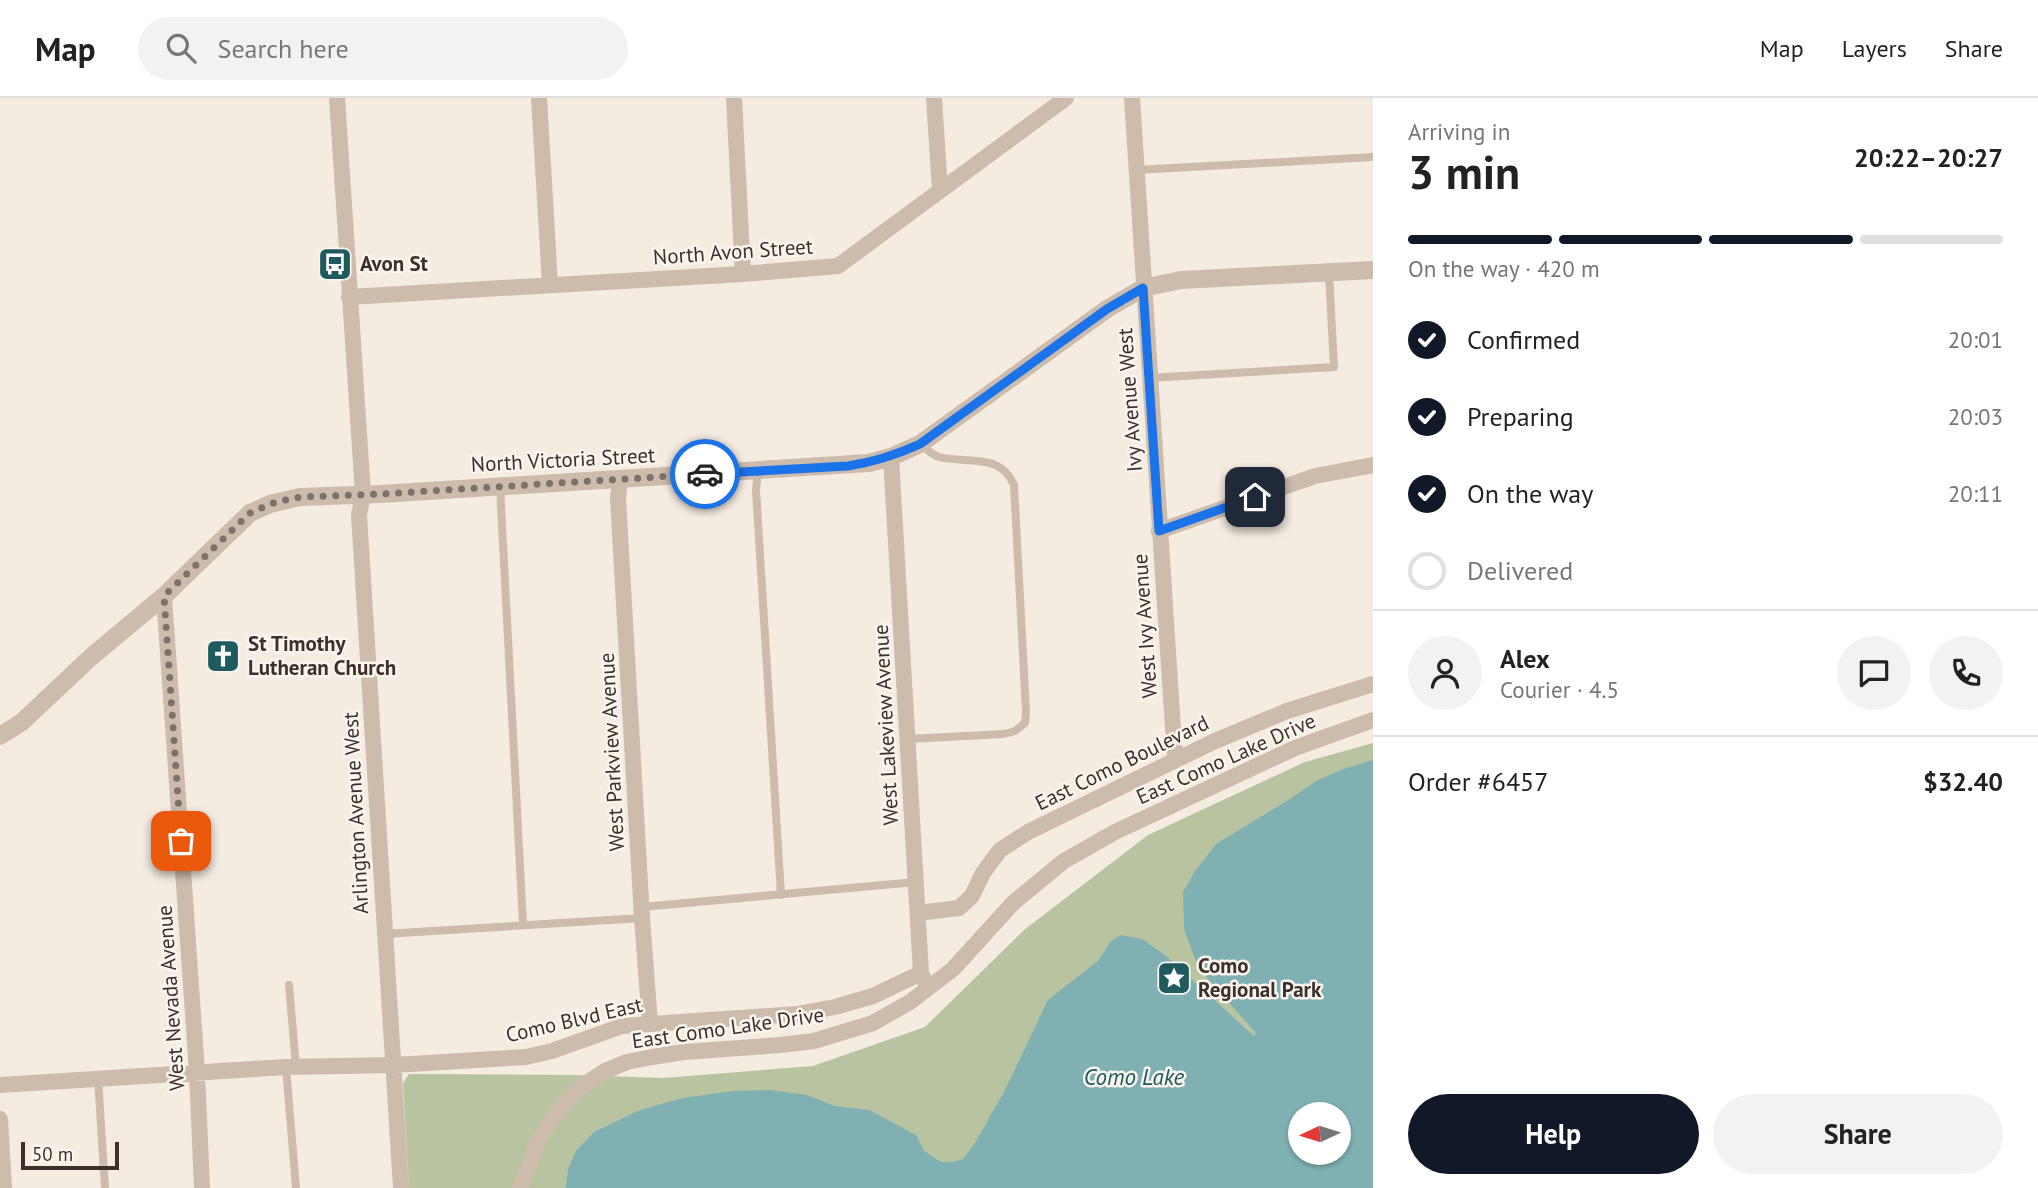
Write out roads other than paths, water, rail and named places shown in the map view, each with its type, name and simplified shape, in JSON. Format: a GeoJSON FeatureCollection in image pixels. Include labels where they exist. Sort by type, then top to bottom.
{"type":"FeatureCollection","features":[{"type":"Feature","properties":{"kind":"street","name":"Arlington Avenue West"},"geometry":{"type":"LineString","coordinates":[[337,98],[363,494],[359,515],[394,1065]]}},
{"type":"Feature","properties":{"kind":"street"},"geometry":{"type":"LineString","coordinates":[[538,98],[551,284]]}},
{"type":"Feature","properties":{"kind":"street"},"geometry":{"type":"LineString","coordinates":[[734,98],[743,274]]}},
{"type":"Feature","properties":{"kind":"street"},"geometry":{"type":"LineString","coordinates":[[934,98],[940,190]]}},
{"type":"Feature","properties":{"kind":"street","name":"North Avon Street"},"geometry":{"type":"LineString","coordinates":[[349,297],[838,266],[1066,98]]}},
{"type":"Feature","properties":{"kind":"street","name":"Ivy Avenue West"},"geometry":{"type":"LineString","coordinates":[[1132,98],[1159,531]]}},
{"type":"Feature","properties":{"kind":"street","name":"North Victoria Street"},"geometry":{"type":"LineString","coordinates":[[0,736],[22,722],[91,657],[164,596],[250,513],[270,504],[300,497],[869,463],[920,444],[1107,309],[1143,288],[1181,280],[1373,270]]}},
{"type":"Feature","properties":{"kind":"street","name":"West Lakeview Avenue"},"geometry":{"type":"LineString","coordinates":[[891,457],[921,973],[928,989]]}},
{"type":"Feature","properties":{"kind":"street"},"geometry":{"type":"LineString","coordinates":[[1159,531],[1315,476],[1373,465]]}},
{"type":"Feature","properties":{"kind":"street","name":"West Parkview Avenue"},"geometry":{"type":"LineString","coordinates":[[620,479],[618,499],[650,1023]]}},
{"type":"Feature","properties":{"kind":"street","name":"West Ivy Avenue"},"geometry":{"type":"LineString","coordinates":[[1159,531],[1175,759]]}},
{"type":"Feature","properties":{"kind":"street","name":"West Nevada Avenue"},"geometry":{"type":"LineString","coordinates":[[164,596],[197,1072],[202,1188]]}},
{"type":"Feature","properties":{"kind":"street","name":"East Como Boulevard"},"geometry":{"type":"LineString","coordinates":[[918,913],[959,908],[972,896],[983,873],[1000,850],[1028,832],[1214,741],[1287,712],[1373,684]]}},
{"type":"Feature","properties":{"kind":"street","name":"East Como Lake Drive"},"geometry":{"type":"LineString","coordinates":[[520,1188],[539,1139],[548,1125],[581,1087],[605,1072],[627,1062],[663,1055],[814,1041],[873,1023],[928,989],[960,962],[1014,902],[1064,861],[1115,832],[1295,748],[1373,720]]}},
{"type":"Feature","properties":{"kind":"street","name":"Como Blvd East"},"geometry":{"type":"LineString","coordinates":[[0,1085],[197,1072],[526,1057],[552,1051],[622,1026],[797,1014],[835,1007],[873,996],[921,973]]}},
{"type":"Feature","properties":{"kind":"street"},"geometry":{"type":"LineString","coordinates":[[394,1065],[401,1188]]}},
{"type":"Feature","properties":{"kind":"street"},"geometry":{"type":"LineString","coordinates":[[0,1119],[4,1188]]}},
{"type":"Feature","properties":{"kind":"lane"},"geometry":{"type":"LineString","coordinates":[[1136,170],[1373,157]]}},
{"type":"Feature","properties":{"kind":"lane"},"geometry":{"type":"LineString","coordinates":[[1149,377],[1334,367],[1329,273]]}},
{"type":"Feature","properties":{"kind":"lane"},"geometry":{"type":"LineString","coordinates":[[908,739],[1004,734],[1015,731],[1025,723],[1026,711],[1014,485],[1009,474],[998,466],[980,461],[935,457],[920,444]]}},
{"type":"Feature","properties":{"kind":"lane"},"geometry":{"type":"LineString","coordinates":[[758,470],[756,489],[781,895]]}},
{"type":"Feature","properties":{"kind":"lane"},"geometry":{"type":"LineString","coordinates":[[500,486],[523,924]]}},
{"type":"Feature","properties":{"kind":"lane"},"geometry":{"type":"LineString","coordinates":[[384,934],[642,913],[781,895],[916,882]]}},
{"type":"Feature","properties":{"kind":"lane"},"geometry":{"type":"LineString","coordinates":[[289,985],[296,1188]]}},
{"type":"Feature","properties":{"kind":"lane"},"geometry":{"type":"LineString","coordinates":[[98,1078],[105,1188]]}},
{"type":"Feature","properties":{"kind":"water","name":"Como Lake"},"geometry":{"type":"Polygon","coordinates":[[[1373,760],[1373,1188],[566,1188],[568,1169],[576,1151],[594,1132],[640,1110],[683,1098],[733,1091],[770,1090],[807,1095],[835,1106],[869,1110],[916,1135],[924,1151],[941,1162],[963,1159],[1005,1090],[1048,1000],[1098,961],[1111,941],[1121,935],[1142,939],[1166,956],[1254,1036],[1256,1033],[1208,979],[1195,959],[1184,929],[1183,892],[1216,844],[1316,781],[1373,760]]]}},
{"type":"Feature","properties":{"kind":"place","name":"Avon St"},"geometry":{"type":"Point","coordinates":[335,264]}},
{"type":"Feature","properties":{"kind":"place","name":"St Timothy Lutheran Church"},"geometry":{"type":"Point","coordinates":[223,656]}},
{"type":"Feature","properties":{"kind":"place","name":"Como Regional Park"},"geometry":{"type":"Point","coordinates":[1174,978]}}]}
